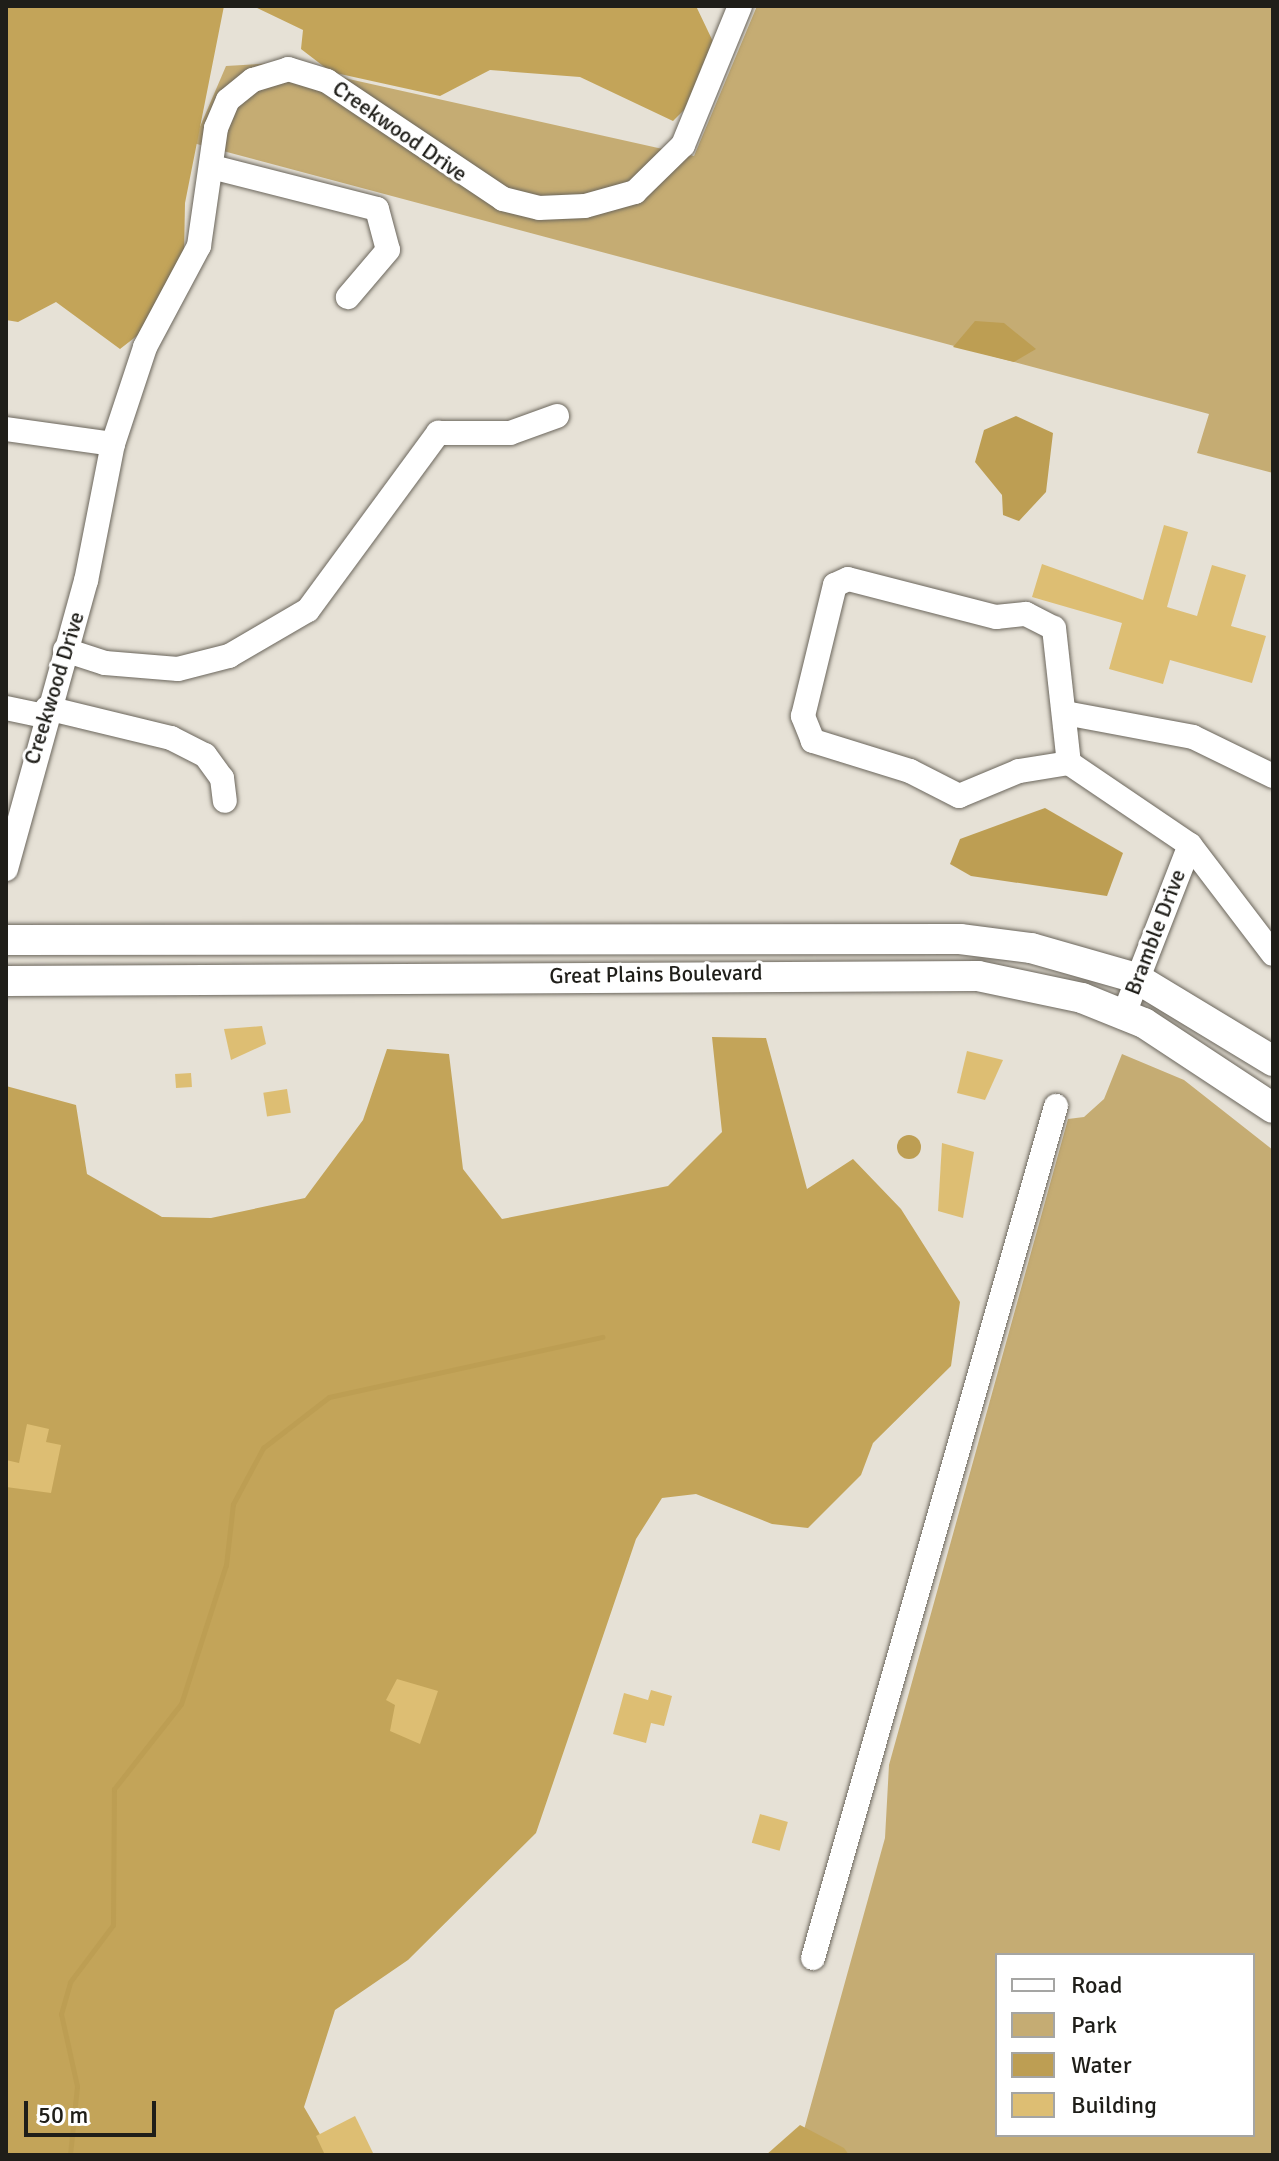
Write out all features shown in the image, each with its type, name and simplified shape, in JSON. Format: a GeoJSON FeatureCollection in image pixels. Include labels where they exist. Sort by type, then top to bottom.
{"type":"FeatureCollection","features":[{"type":"Feature","properties":{"kind":"main road","name":"Great Plains Boulevard"},"geometry":{"type":"LineString","coordinates":[[6,940],[923,937],[1031,948],[1136,978],[1226,1026],[1273,1061]]}},
{"type":"Feature","properties":{"kind":"main road","name":"Great Plains Boulevard"},"geometry":{"type":"LineString","coordinates":[[6,981],[926,972],[1026,984],[1124,1014],[1205,1056],[1273,1108]]}},
{"type":"Feature","properties":{"kind":"street","name":"Creekwood Drive"},"geometry":{"type":"LineString","coordinates":[[6,869],[65,650],[113,444],[145,347],[199,246],[212,167],[228,100],[253,80],[288,69],[327,81],[503,199],[539,208],[585,206],[635,192],[683,145],[740,6]]}},
{"type":"Feature","properties":{"kind":"street"},"geometry":{"type":"LineString","coordinates":[[212,167],[377,209],[388,250],[348,297]]}},
{"type":"Feature","properties":{"kind":"street"},"geometry":{"type":"LineString","coordinates":[[65,650],[150,668],[229,656],[308,610],[438,433],[510,433],[557,416]]}},
{"type":"Feature","properties":{"kind":"street"},"geometry":{"type":"LineString","coordinates":[[6,429],[113,444]]}},
{"type":"Feature","properties":{"kind":"street"},"geometry":{"type":"LineString","coordinates":[[1069,763],[1019,771],[959,796],[910,771],[813,741],[803,716],[835,585],[848,579],[996,617],[1038,617],[1054,628],[1065,713],[1061,739],[1069,763],[1190,845]]}},
{"type":"Feature","properties":{"kind":"street"},"geometry":{"type":"LineString","coordinates":[[6,708],[46,712],[171,738],[205,755],[222,778],[225,801]]}},
{"type":"Feature","properties":{"kind":"street"},"geometry":{"type":"LineString","coordinates":[[1065,713],[1193,737],[1273,776]]}},
{"type":"Feature","properties":{"kind":"street","name":"Bramble Drive"},"geometry":{"type":"LineString","coordinates":[[1190,845],[1273,954]]}},
{"type":"Feature","properties":{"kind":"street","name":"Bramble Drive"},"geometry":{"type":"LineString","coordinates":[[1124,1014],[1190,845]]}},
{"type":"Feature","properties":{"kind":"street"},"geometry":{"type":"LineString","coordinates":[[813,1958],[1056,1106]]}},
{"type":"Feature","properties":{"kind":"green space"},"geometry":{"type":"Polygon","coordinates":[[[757,6],[1273,6],[1273,473],[1197,453],[1209,414],[193,143],[226,66],[277,63],[694,156],[757,6]]]}},
{"type":"Feature","properties":{"kind":"green space"},"geometry":{"type":"Polygon","coordinates":[[[1122,1054],[1184,1080],[1273,1150],[1273,2155],[797,2155],[885,1838],[889,1765],[1068,1119],[1084,1117],[1104,1099],[1122,1054]]]}},
{"type":"Feature","properties":{"kind":"shaded area"},"geometry":{"type":"Polygon","coordinates":[[[6,6],[224,6],[185,203],[184,255],[165,314],[120,349],[56,302],[18,322],[6,320],[6,6]]]}},
{"type":"Feature","properties":{"kind":"shaded area"},"geometry":{"type":"Polygon","coordinates":[[[253,6],[696,6],[718,52],[698,96],[673,121],[580,77],[490,70],[440,96],[331,72],[301,49],[303,30],[253,6]]]}},
{"type":"Feature","properties":{"kind":"shaded area"},"geometry":{"type":"Polygon","coordinates":[[[712,1037],[766,1038],[807,1189],[853,1159],[901,1209],[960,1302],[951,1366],[873,1443],[861,1475],[808,1528],[772,1524],[696,1494],[662,1498],[636,1539],[536,1833],[408,1960],[335,2010],[304,2107],[332,2155],[6,2155],[6,1086],[76,1105],[87,1174],[162,1217],[211,1218],[305,1198],[363,1120],[387,1049],[449,1054],[463,1169],[502,1219],[668,1186],[722,1132],[712,1037]]]}},
{"type":"Feature","properties":{"kind":"shaded area"},"geometry":{"type":"Polygon","coordinates":[[[800,2125],[844,2148],[849,2155],[766,2155],[800,2125]]]}},
{"type":"Feature","properties":{"kind":"water"},"geometry":{"type":"Polygon","coordinates":[[[975,321],[1004,323],[1036,349],[1014,362],[953,347],[975,321]]]}},
{"type":"Feature","properties":{"kind":"water"},"geometry":{"type":"Polygon","coordinates":[[[1016,416],[1053,433],[1046,492],[1019,521],[1003,515],[1002,495],[975,462],[984,430],[1016,416]]]}},
{"type":"Feature","properties":{"kind":"water"},"geometry":{"type":"Polygon","coordinates":[[[1045,808],[1123,853],[1107,896],[971,876],[950,864],[960,839],[1045,808]]]}},
{"type":"Feature","properties":{"kind":"water"},"geometry":{"type":"Polygon","coordinates":[[[909,1135],[917,1139],[921,1147],[917,1155],[909,1159],[901,1155],[897,1147],[901,1139],[909,1135]]]}},
{"type":"Feature","properties":{"kind":"building"},"geometry":{"type":"Polygon","coordinates":[[[1164,525],[1188,532],[1167,607],[1197,616],[1212,565],[1246,575],[1231,626],[1266,636],[1252,683],[1170,660],[1163,684],[1109,669],[1122,623],[1032,597],[1042,564],[1143,600],[1164,525]]]}},
{"type":"Feature","properties":{"kind":"building"},"geometry":{"type":"Polygon","coordinates":[[[262,1026],[266,1044],[231,1060],[224,1029],[262,1026]]]}},
{"type":"Feature","properties":{"kind":"building"},"geometry":{"type":"Polygon","coordinates":[[[967,1051],[1003,1060],[985,1100],[957,1093],[967,1051]]]}},
{"type":"Feature","properties":{"kind":"building"},"geometry":{"type":"Polygon","coordinates":[[[191,1073],[192,1087],[176,1088],[175,1074],[191,1073]]]}},
{"type":"Feature","properties":{"kind":"building"},"geometry":{"type":"Polygon","coordinates":[[[287,1089],[291,1113],[267,1116],[263,1093],[287,1089]]]}},
{"type":"Feature","properties":{"kind":"building"},"geometry":{"type":"Polygon","coordinates":[[[942,1143],[974,1152],[963,1218],[938,1211],[942,1143]]]}},
{"type":"Feature","properties":{"kind":"building"},"geometry":{"type":"Polygon","coordinates":[[[27,1424],[49,1429],[46,1442],[61,1445],[51,1493],[6,1487],[6,1460],[19,1463],[27,1424]]]}},
{"type":"Feature","properties":{"kind":"building"},"geometry":{"type":"Polygon","coordinates":[[[397,1679],[438,1691],[420,1744],[390,1731],[395,1705],[386,1700],[397,1679]]]}},
{"type":"Feature","properties":{"kind":"building"},"geometry":{"type":"Polygon","coordinates":[[[651,1690],[672,1696],[664,1726],[651,1723],[646,1743],[613,1734],[624,1693],[648,1700],[651,1690]]]}},
{"type":"Feature","properties":{"kind":"building"},"geometry":{"type":"Polygon","coordinates":[[[760,1814],[788,1822],[780,1851],[752,1843],[760,1814]]]}},
{"type":"Feature","properties":{"kind":"building"},"geometry":{"type":"Polygon","coordinates":[[[355,2116],[374,2155],[325,2155],[316,2136],[355,2116]]]}},
{"type":"Feature","properties":{"kind":"waterway"},"geometry":{"type":"LineString","coordinates":[[70,2155],[77,2086],[61,2014],[70,1982],[113,1925],[114,1789],[181,1704],[226,1565],[233,1504],[263,1448],[329,1397],[603,1337]]}}]}
